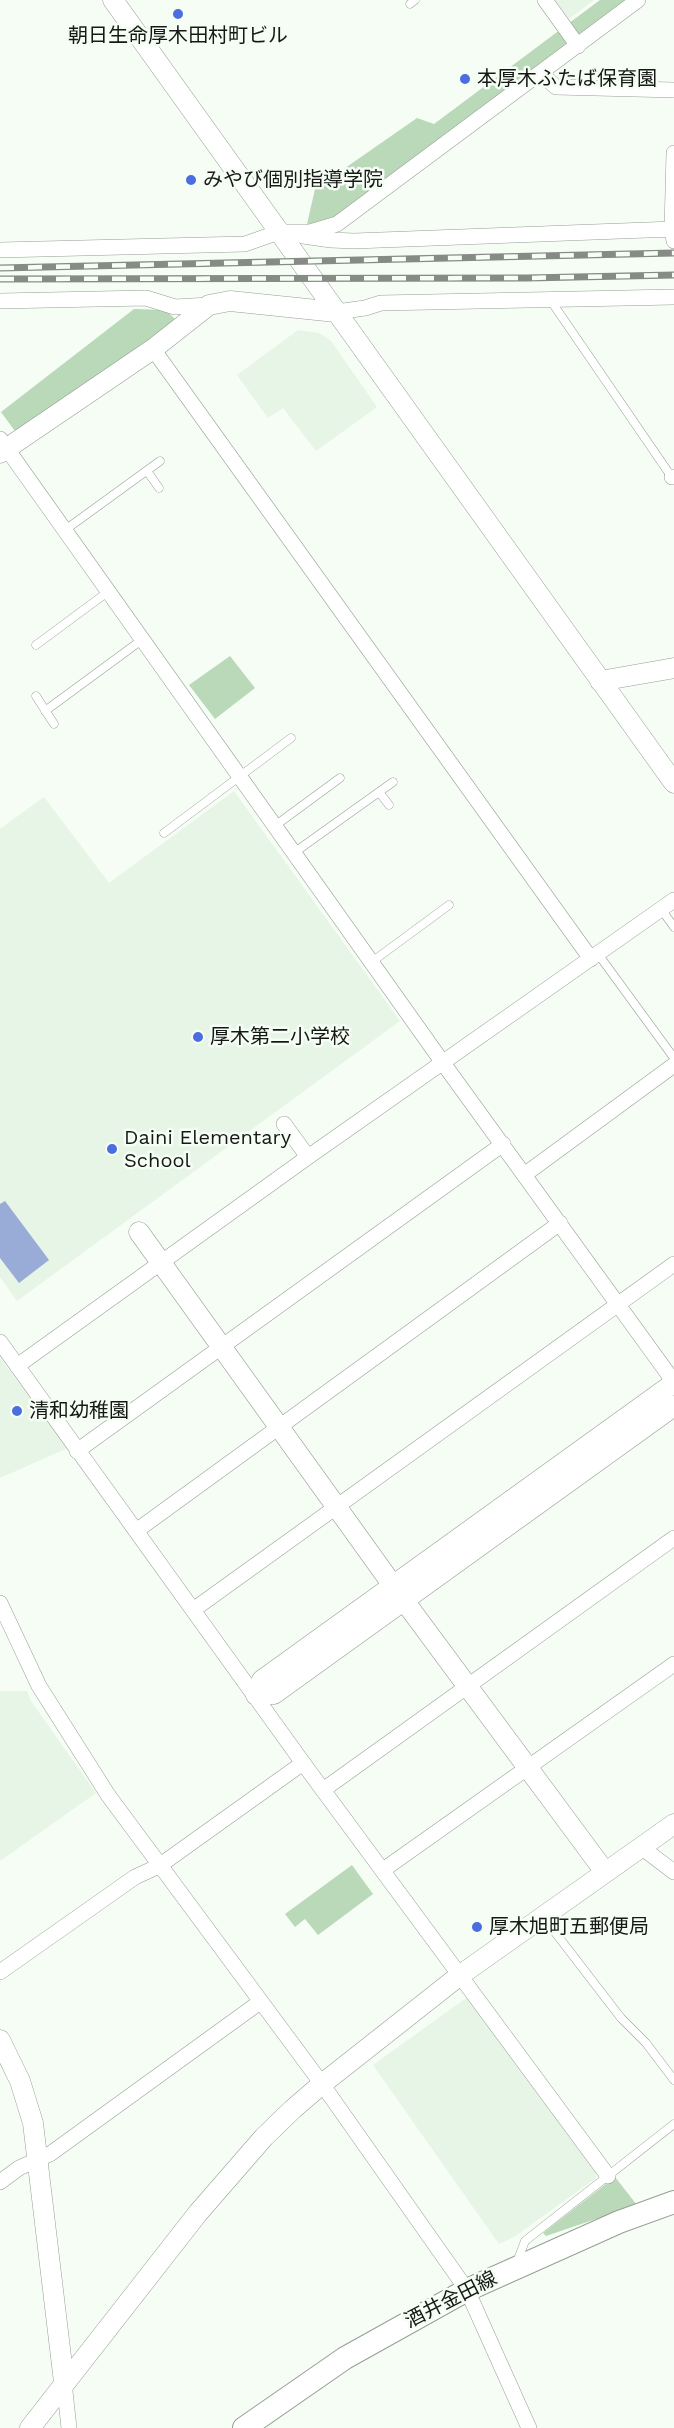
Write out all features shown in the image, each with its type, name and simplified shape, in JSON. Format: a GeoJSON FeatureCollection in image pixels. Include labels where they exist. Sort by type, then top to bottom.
{"type":"FeatureCollection","features":[{"type":"Feature","properties":{"kind":"main road","name":"酒井金田線"},"geometry":{"type":"LineString","coordinates":[[244,2428],[345,2358],[467,2290],[619,2222],[674,2202]]}},
{"type":"Feature","properties":{"kind":"street"},"geometry":{"type":"LineString","coordinates":[[113,0],[674,783]]}},
{"type":"Feature","properties":{"kind":"street"},"geometry":{"type":"LineString","coordinates":[[545,0],[578,46]]}},
{"type":"Feature","properties":{"kind":"street"},"geometry":{"type":"LineString","coordinates":[[0,250],[245,244],[279,232],[309,232],[337,224],[638,0]]}},
{"type":"Feature","properties":{"kind":"street"},"geometry":{"type":"LineString","coordinates":[[540,73],[556,87],[674,90]]}},
{"type":"Feature","properties":{"kind":"street"},"geometry":{"type":"LineString","coordinates":[[279,232],[354,241],[673,233],[674,153]]}},
{"type":"Feature","properties":{"kind":"street"},"geometry":{"type":"LineString","coordinates":[[0,301],[146,298],[175,307],[231,301],[336,312],[381,303],[674,297]]}},
{"type":"Feature","properties":{"kind":"street"},"geometry":{"type":"LineString","coordinates":[[209,305],[153,349],[2,447],[109,591],[443,1063],[674,1382],[399,1594],[274,1694],[256,1695]]}},
{"type":"Feature","properties":{"kind":"street"},"geometry":{"type":"LineString","coordinates":[[153,349],[594,956]]}},
{"type":"Feature","properties":{"kind":"street"},"geometry":{"type":"LineString","coordinates":[[600,681],[674,668]]}},
{"type":"Feature","properties":{"kind":"street"},"geometry":{"type":"LineString","coordinates":[[17,1366],[674,900]]}},
{"type":"Feature","properties":{"kind":"street"},"geometry":{"type":"LineString","coordinates":[[524,1174],[674,1065]]}},
{"type":"Feature","properties":{"kind":"street"},"geometry":{"type":"LineString","coordinates":[[284,1124],[308,1158]]}},
{"type":"Feature","properties":{"kind":"street"},"geometry":{"type":"LineString","coordinates":[[77,1451],[503,1144]]}},
{"type":"Feature","properties":{"kind":"street"},"geometry":{"type":"LineString","coordinates":[[136,1531],[560,1223]]}},
{"type":"Feature","properties":{"kind":"street"},"geometry":{"type":"LineString","coordinates":[[139,1232],[526,1769],[605,1872]]}},
{"type":"Feature","properties":{"kind":"street"},"geometry":{"type":"LineString","coordinates":[[193,1610],[674,1263]]}},
{"type":"Feature","properties":{"kind":"street"},"geometry":{"type":"LineString","coordinates":[[0,1342],[303,1763],[608,2176]]}},
{"type":"Feature","properties":{"kind":"street"},"geometry":{"type":"LineString","coordinates":[[399,1594],[674,1406]]}},
{"type":"Feature","properties":{"kind":"street"},"geometry":{"type":"LineString","coordinates":[[323,1790],[674,1538]]}},
{"type":"Feature","properties":{"kind":"street"},"geometry":{"type":"LineString","coordinates":[[0,1603],[39,1686],[108,1795],[322,2084],[467,2290],[529,2428]]}},
{"type":"Feature","properties":{"kind":"street"},"geometry":{"type":"LineString","coordinates":[[383,1870],[674,1664]]}},
{"type":"Feature","properties":{"kind":"street"},"geometry":{"type":"LineString","coordinates":[[0,1972],[135,1877],[159,1866],[303,1763]]}},
{"type":"Feature","properties":{"kind":"street"},"geometry":{"type":"LineString","coordinates":[[30,2428],[64,2382],[231,2174],[264,2137],[322,2084],[459,1976],[674,1824]]}},
{"type":"Feature","properties":{"kind":"street"},"geometry":{"type":"LineString","coordinates":[[640,1847],[674,1872]]}},
{"type":"Feature","properties":{"kind":"street"},"geometry":{"type":"LineString","coordinates":[[0,2182],[20,2168],[50,2154],[260,2002]]}},
{"type":"Feature","properties":{"kind":"street"},"geometry":{"type":"LineString","coordinates":[[0,2040],[28,2103],[38,2159],[69,2428]]}},
{"type":"Feature","properties":{"kind":"lane"},"geometry":{"type":"LineString","coordinates":[[551,301],[673,478]]}},
{"type":"Feature","properties":{"kind":"lane"},"geometry":{"type":"LineString","coordinates":[[65,530],[160,462]]}},
{"type":"Feature","properties":{"kind":"lane"},"geometry":{"type":"LineString","coordinates":[[147,471],[159,488]]}},
{"type":"Feature","properties":{"kind":"lane"},"geometry":{"type":"LineString","coordinates":[[36,645],[109,591]]}},
{"type":"Feature","properties":{"kind":"lane"},"geometry":{"type":"LineString","coordinates":[[45,711],[143,639]]}},
{"type":"Feature","properties":{"kind":"lane"},"geometry":{"type":"LineString","coordinates":[[36,696],[54,724]]}},
{"type":"Feature","properties":{"kind":"lane"},"geometry":{"type":"LineString","coordinates":[[164,832],[291,738]]}},
{"type":"Feature","properties":{"kind":"lane"},"geometry":{"type":"LineString","coordinates":[[276,825],[340,778]]}},
{"type":"Feature","properties":{"kind":"lane"},"geometry":{"type":"LineString","coordinates":[[295,852],[393,782]]}},
{"type":"Feature","properties":{"kind":"lane"},"geometry":{"type":"LineString","coordinates":[[379,792],[389,805]]}},
{"type":"Feature","properties":{"kind":"lane"},"geometry":{"type":"LineString","coordinates":[[373,961],[449,905]]}},
{"type":"Feature","properties":{"kind":"lane"},"geometry":{"type":"LineString","coordinates":[[661,909],[674,927]]}},
{"type":"Feature","properties":{"kind":"lane"},"geometry":{"type":"LineString","coordinates":[[594,956],[674,1058]]}},
{"type":"Feature","properties":{"kind":"lane"},"geometry":{"type":"LineString","coordinates":[[543,1917],[621,2018],[652,2050],[674,2080]]}},
{"type":"Feature","properties":{"kind":"lane"},"geometry":{"type":"LineString","coordinates":[[516,2267],[525,2241],[674,2124]]}},
{"type":"Feature","properties":{"kind":"shaded area"},"geometry":{"type":"Polygon","coordinates":[[[554,0],[594,0],[569,19],[554,0]]]}},
{"type":"Feature","properties":{"kind":"shaded area"},"geometry":{"type":"Polygon","coordinates":[[[298,330],[319,333],[331,341],[377,407],[316,451],[283,408],[268,418],[237,375],[298,330]]]}},
{"type":"Feature","properties":{"kind":"shaded area","name":"Daini Elementary School"},"geometry":{"type":"Polygon","coordinates":[[[234,791],[400,1021],[17,1301],[0,1277],[0,829],[44,797],[109,883],[234,791]]]}},
{"type":"Feature","properties":{"kind":"shaded area","name":"清和幼稚園"},"geometry":{"type":"Polygon","coordinates":[[[0,1358],[68,1448],[0,1478],[0,1358]]]}},
{"type":"Feature","properties":{"kind":"shaded area"},"geometry":{"type":"Polygon","coordinates":[[[27,1691],[31,1701],[96,1793],[0,1861],[0,1692],[27,1691]]]}},
{"type":"Feature","properties":{"kind":"shaded area"},"geometry":{"type":"Polygon","coordinates":[[[469,1996],[595,2168],[596,2178],[514,2237],[499,2244],[373,2065],[469,1996]]]}},
{"type":"Feature","properties":{"kind":"green space"},"geometry":{"type":"Polygon","coordinates":[[[600,0],[633,0],[327,222],[307,224],[315,189],[417,118],[434,124],[600,0]]]}},
{"type":"Feature","properties":{"kind":"green space"},"geometry":{"type":"Polygon","coordinates":[[[134,309],[166,310],[178,322],[20,438],[1,412],[134,309]]]}},
{"type":"Feature","properties":{"kind":"green space"},"geometry":{"type":"Polygon","coordinates":[[[230,656],[255,688],[215,719],[189,685],[230,656]]]}},
{"type":"Feature","properties":{"kind":"green space"},"geometry":{"type":"Polygon","coordinates":[[[352,1865],[373,1894],[318,1935],[305,1919],[295,1927],[285,1914],[352,1865]]]}},
{"type":"Feature","properties":{"kind":"green space"},"geometry":{"type":"Polygon","coordinates":[[[615,2177],[637,2205],[546,2236],[543,2233],[615,2177]]]}},
{"type":"Feature","properties":{"kind":"water"},"geometry":{"type":"Polygon","coordinates":[[[5,1201],[49,1260],[19,1283],[0,1258],[0,1204],[5,1201]]]}},
{"type":"Feature","properties":{"kind":"railway"},"geometry":{"type":"LineString","coordinates":[[0,268],[674,253]]}},
{"type":"Feature","properties":{"kind":"railway"},"geometry":{"type":"LineString","coordinates":[[0,279],[527,278],[674,275]]}},
{"type":"Feature","properties":{"kind":"place","name":"朝日生命厚木田村町ビル"},"geometry":{"type":"Point","coordinates":[178,14]}},
{"type":"Feature","properties":{"kind":"place","name":"本厚木ふたば保育園"},"geometry":{"type":"Point","coordinates":[465,79]}},
{"type":"Feature","properties":{"kind":"place","name":"みやび個別指導学院"},"geometry":{"type":"Point","coordinates":[191,180]}},
{"type":"Feature","properties":{"kind":"place","name":"厚木第二小学校"},"geometry":{"type":"Point","coordinates":[198,1037]}},
{"type":"Feature","properties":{"kind":"place","name":"Daini Elementary School"},"geometry":{"type":"Point","coordinates":[112,1149]}},
{"type":"Feature","properties":{"kind":"place","name":"清和幼稚園"},"geometry":{"type":"Point","coordinates":[17,1411]}},
{"type":"Feature","properties":{"kind":"place","name":"厚木旭町五郵便局"},"geometry":{"type":"Point","coordinates":[477,1927]}}]}
